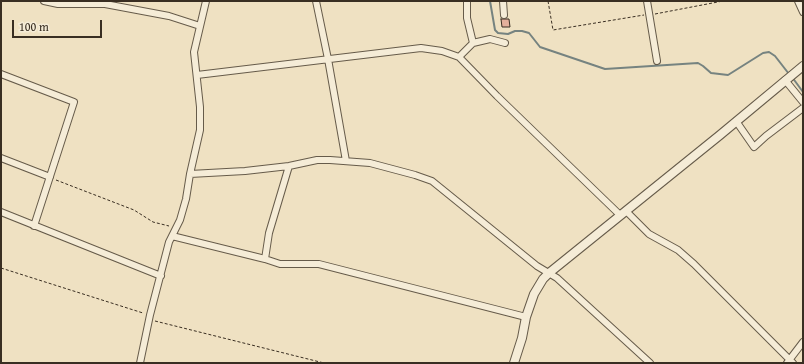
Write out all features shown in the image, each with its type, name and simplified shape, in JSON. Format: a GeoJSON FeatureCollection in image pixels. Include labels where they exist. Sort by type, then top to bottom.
{"type":"FeatureCollection","features":[{"type":"Feature","properties":{"kind":"street"},"geometry":{"type":"LineString","coordinates":[[44,1],[58,4],[105,3],[170,16],[200,26]]}},
{"type":"Feature","properties":{"kind":"street"},"geometry":{"type":"LineString","coordinates":[[140,363],[149,317],[172,236],[180,220],[186,199],[200,130],[200,107],[194,52],[206,1]]}},
{"type":"Feature","properties":{"kind":"street"},"geometry":{"type":"LineString","coordinates":[[316,1],[346,161]]}},
{"type":"Feature","properties":{"kind":"street"},"geometry":{"type":"LineString","coordinates":[[467,1],[467,18],[473,43]]}},
{"type":"Feature","properties":{"kind":"street"},"geometry":{"type":"LineString","coordinates":[[503,1],[504,15]]}},
{"type":"Feature","properties":{"kind":"street"},"geometry":{"type":"LineString","coordinates":[[647,1],[657,61]]}},
{"type":"Feature","properties":{"kind":"street"},"geometry":{"type":"LineString","coordinates":[[798,1],[803,12]]}},
{"type":"Feature","properties":{"kind":"street"},"geometry":{"type":"LineString","coordinates":[[459,57],[473,43],[490,39],[505,43]]}},
{"type":"Feature","properties":{"kind":"street"},"geometry":{"type":"LineString","coordinates":[[197,75],[421,48],[442,51],[459,57],[497,96],[623,213],[649,234],[678,250],[694,264],[790,362],[803,342]]}},
{"type":"Feature","properties":{"kind":"street"},"geometry":{"type":"LineString","coordinates":[[514,363],[522,338],[526,317],[534,294],[550,273],[803,66]]}},
{"type":"Feature","properties":{"kind":"street"},"geometry":{"type":"LineString","coordinates":[[1,74],[74,102],[34,226]]}},
{"type":"Feature","properties":{"kind":"street"},"geometry":{"type":"LineString","coordinates":[[785,80],[803,102]]}},
{"type":"Feature","properties":{"kind":"street"},"geometry":{"type":"LineString","coordinates":[[736,122],[754,147],[803,108]]}},
{"type":"Feature","properties":{"kind":"street"},"geometry":{"type":"LineString","coordinates":[[1,158],[50,177]]}},
{"type":"Feature","properties":{"kind":"street"},"geometry":{"type":"LineString","coordinates":[[190,174],[245,171],[289,166],[317,160],[370,163],[432,181],[537,266],[557,278],[650,363]]}},
{"type":"Feature","properties":{"kind":"street"},"geometry":{"type":"LineString","coordinates":[[265,259],[269,233],[289,166]]}},
{"type":"Feature","properties":{"kind":"street"},"geometry":{"type":"LineString","coordinates":[[1,212],[161,276]]}},
{"type":"Feature","properties":{"kind":"street"},"geometry":{"type":"LineString","coordinates":[[172,236],[280,264],[319,264],[526,317]]}},
{"type":"Feature","properties":{"kind":"path"},"geometry":{"type":"LineString","coordinates":[[548,1],[553,30],[723,1]]}},
{"type":"Feature","properties":{"kind":"path"},"geometry":{"type":"LineString","coordinates":[[50,177],[134,210],[153,222],[176,228]]}},
{"type":"Feature","properties":{"kind":"path"},"geometry":{"type":"LineString","coordinates":[[1,268],[149,317],[324,363]]}},
{"type":"Feature","properties":{"kind":"building"},"geometry":{"type":"Polygon","coordinates":[[[501,19],[509,19],[510,27],[502,27],[501,19]]]}},
{"type":"Feature","properties":{"kind":"waterway"},"geometry":{"type":"LineString","coordinates":[[490,1],[495,30],[498,33],[508,34],[515,31],[529,33],[540,47],[605,69],[698,63],[711,73],[728,75],[763,53],[769,52],[775,56],[789,74]]}},
{"type":"Feature","properties":{"kind":"waterway"},"geometry":{"type":"LineString","coordinates":[[792,77],[803,92]]}}]}
